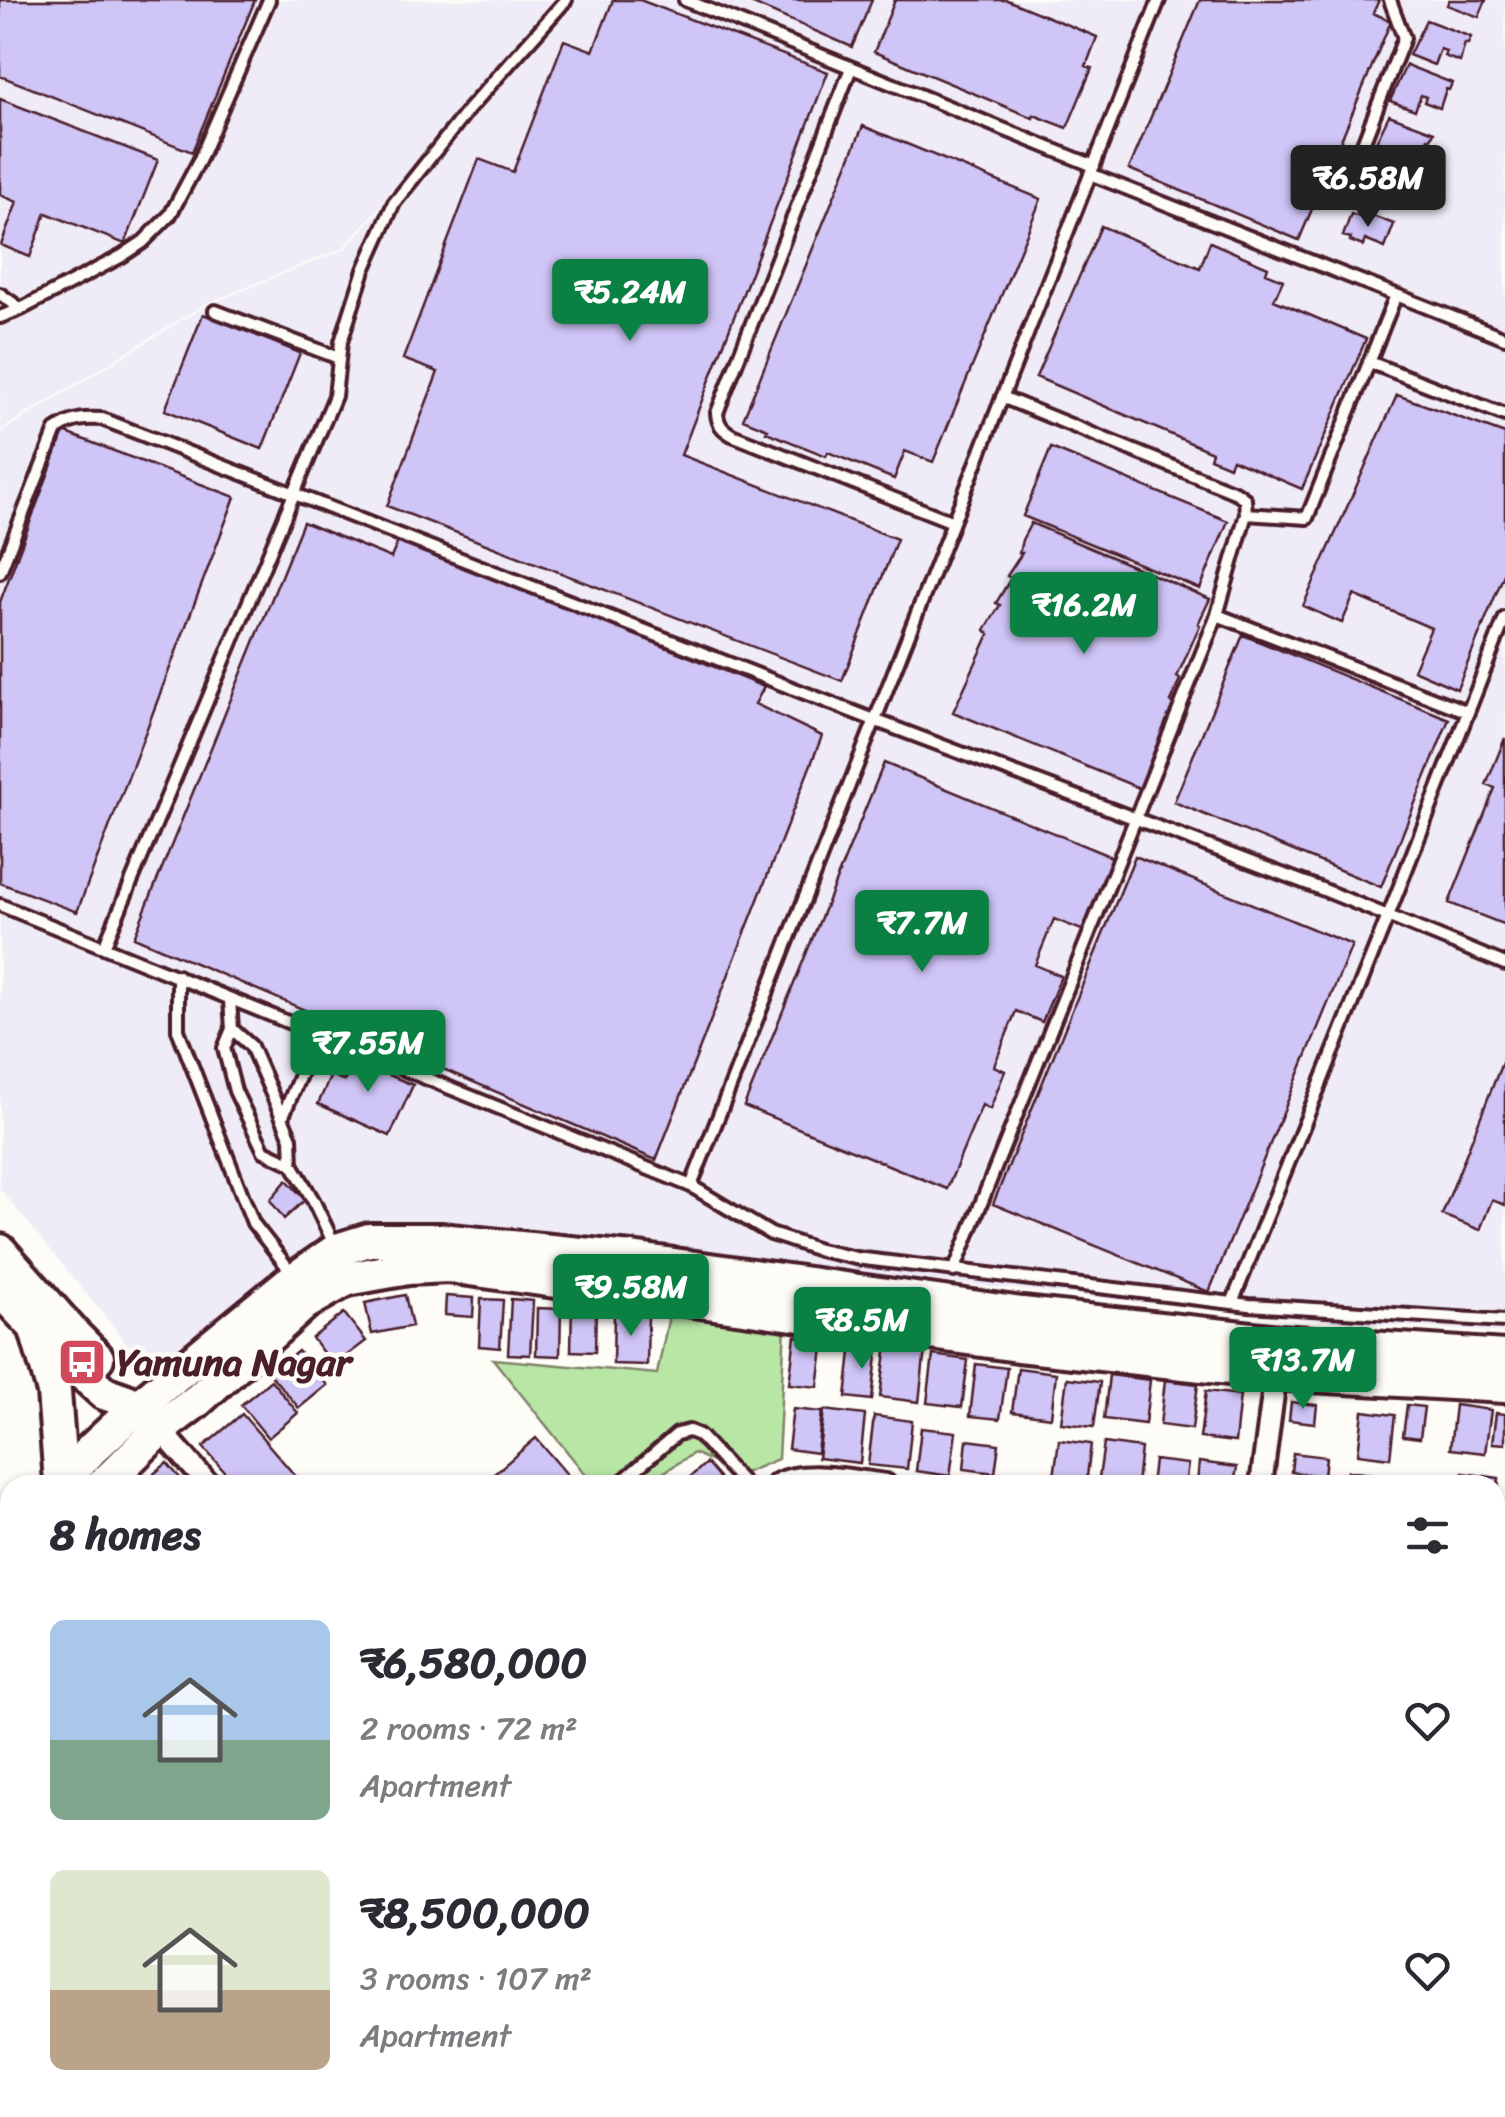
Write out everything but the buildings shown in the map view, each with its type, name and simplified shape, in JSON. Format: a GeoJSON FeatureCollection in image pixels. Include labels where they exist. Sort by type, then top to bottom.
{"type":"FeatureCollection","features":[{"type":"Feature","properties":{"kind":"main road"},"geometry":{"type":"LineString","coordinates":[[68,1475],[92,1449],[369,1240],[440,1240],[631,1259],[1022,1314],[1277,1358],[1505,1386]]}},
{"type":"Feature","properties":{"kind":"main road"},"geometry":{"type":"LineString","coordinates":[[0,1251],[75,1336],[122,1380],[141,1413]]}},
{"type":"Feature","properties":{"kind":"main road"},"geometry":{"type":"LineString","coordinates":[[0,1290],[104,1393],[141,1413]]}},
{"type":"Feature","properties":{"kind":"main road"},"geometry":{"type":"LineString","coordinates":[[35,1328],[54,1392],[59,1475]]}},
{"type":"Feature","properties":{"kind":"main road"},"geometry":{"type":"LineString","coordinates":[[1277,1358],[1505,1357]]}},
{"type":"Feature","properties":{"kind":"main road"},"geometry":{"type":"LineString","coordinates":[[108,1475],[141,1413]]}},
{"type":"Feature","properties":{"kind":"street"},"geometry":{"type":"LineString","coordinates":[[1262,1475],[1277,1358]]}},
{"type":"Feature","properties":{"kind":"street"},"geometry":{"type":"LineString","coordinates":[[141,1413],[201,1475]]}},
{"type":"Feature","properties":{"kind":"lane"},"geometry":{"type":"LineString","coordinates":[[0,316],[21,310],[144,242],[170,215],[199,161],[269,0]]}},
{"type":"Feature","properties":{"kind":"lane"},"geometry":{"type":"LineString","coordinates":[[104,947],[335,396],[341,342],[364,270],[394,203],[468,110],[566,0]]}},
{"type":"Feature","properties":{"kind":"lane"},"geometry":{"type":"LineString","coordinates":[[686,0],[1505,338]]}},
{"type":"Feature","properties":{"kind":"lane"},"geometry":{"type":"LineString","coordinates":[[692,1186],[1159,0]]}},
{"type":"Feature","properties":{"kind":"lane"},"geometry":{"type":"LineString","coordinates":[[1342,195],[1404,38],[1390,0]]}},
{"type":"Feature","properties":{"kind":"lane"},"geometry":{"type":"LineString","coordinates":[[852,68],[717,413],[718,422],[732,435],[953,522]]}},
{"type":"Feature","properties":{"kind":"lane"},"geometry":{"type":"LineString","coordinates":[[0,294],[21,310]]}},
{"type":"Feature","properties":{"kind":"lane"},"geometry":{"type":"LineString","coordinates":[[1246,514],[1307,518],[1396,295]]}},
{"type":"Feature","properties":{"kind":"lane"},"geometry":{"type":"LineString","coordinates":[[215,311],[340,358]]}},
{"type":"Feature","properties":{"kind":"lane"},"geometry":{"type":"LineString","coordinates":[[1369,362],[1505,415]]}},
{"type":"Feature","properties":{"kind":"lane"},"geometry":{"type":"LineString","coordinates":[[954,1271],[1218,615],[1246,514],[1244,499],[1237,493],[1002,396]]}},
{"type":"Feature","properties":{"kind":"lane"},"geometry":{"type":"LineString","coordinates":[[0,572],[56,430],[82,418],[102,420],[1505,964]]}},
{"type":"Feature","properties":{"kind":"lane"},"geometry":{"type":"LineString","coordinates":[[1218,615],[1468,712]]}},
{"type":"Feature","properties":{"kind":"lane"},"geometry":{"type":"LineString","coordinates":[[1232,1303],[1505,618]]}},
{"type":"Feature","properties":{"kind":"lane"},"geometry":{"type":"LineString","coordinates":[[0,905],[692,1186],[771,1234],[819,1250],[954,1271],[1232,1303],[1505,1321]]}},
{"type":"Feature","properties":{"kind":"lane"},"geometry":{"type":"LineString","coordinates":[[178,976],[178,1030],[252,1223],[302,1290]]}},
{"type":"Feature","properties":{"kind":"lane"},"geometry":{"type":"LineString","coordinates":[[230,1000],[232,1029],[224,1048],[236,1091],[264,1150],[292,1164]]}},
{"type":"Feature","properties":{"kind":"lane"},"geometry":{"type":"LineString","coordinates":[[232,1029],[252,1046],[291,1138],[292,1164],[314,1200],[342,1264]]}},
{"type":"Feature","properties":{"kind":"lane"},"geometry":{"type":"LineString","coordinates":[[282,1118],[316,1035]]}},
{"type":"Feature","properties":{"kind":"lane"},"geometry":{"type":"LineString","coordinates":[[630,1475],[678,1434],[689,1432],[700,1435],[736,1475]]}},
{"type":"Feature","properties":{"kind":"shaded area"},"geometry":{"type":"Polygon","coordinates":[[[0,0],[564,0],[343,248],[205,304],[0,430],[0,0]]]}},
{"type":"Feature","properties":{"kind":"shaded area"},"geometry":{"type":"Polygon","coordinates":[[[567,0],[1505,0],[1505,1333],[1333,1322],[417,1228],[352,1237],[163,1387],[0,1189],[0,433],[205,306],[345,249],[567,0]]]}},
{"type":"Feature","properties":{"kind":"green space"},"geometry":{"type":"Polygon","coordinates":[[[670,1311],[785,1326],[778,1459],[740,1475],[694,1453],[660,1475],[586,1475],[493,1359],[657,1374],[670,1311]]]}},
{"type":"Feature","properties":{"kind":"place","name":"Yamuna Nagar"},"geometry":{"type":"Point","coordinates":[82,1362]}}]}
